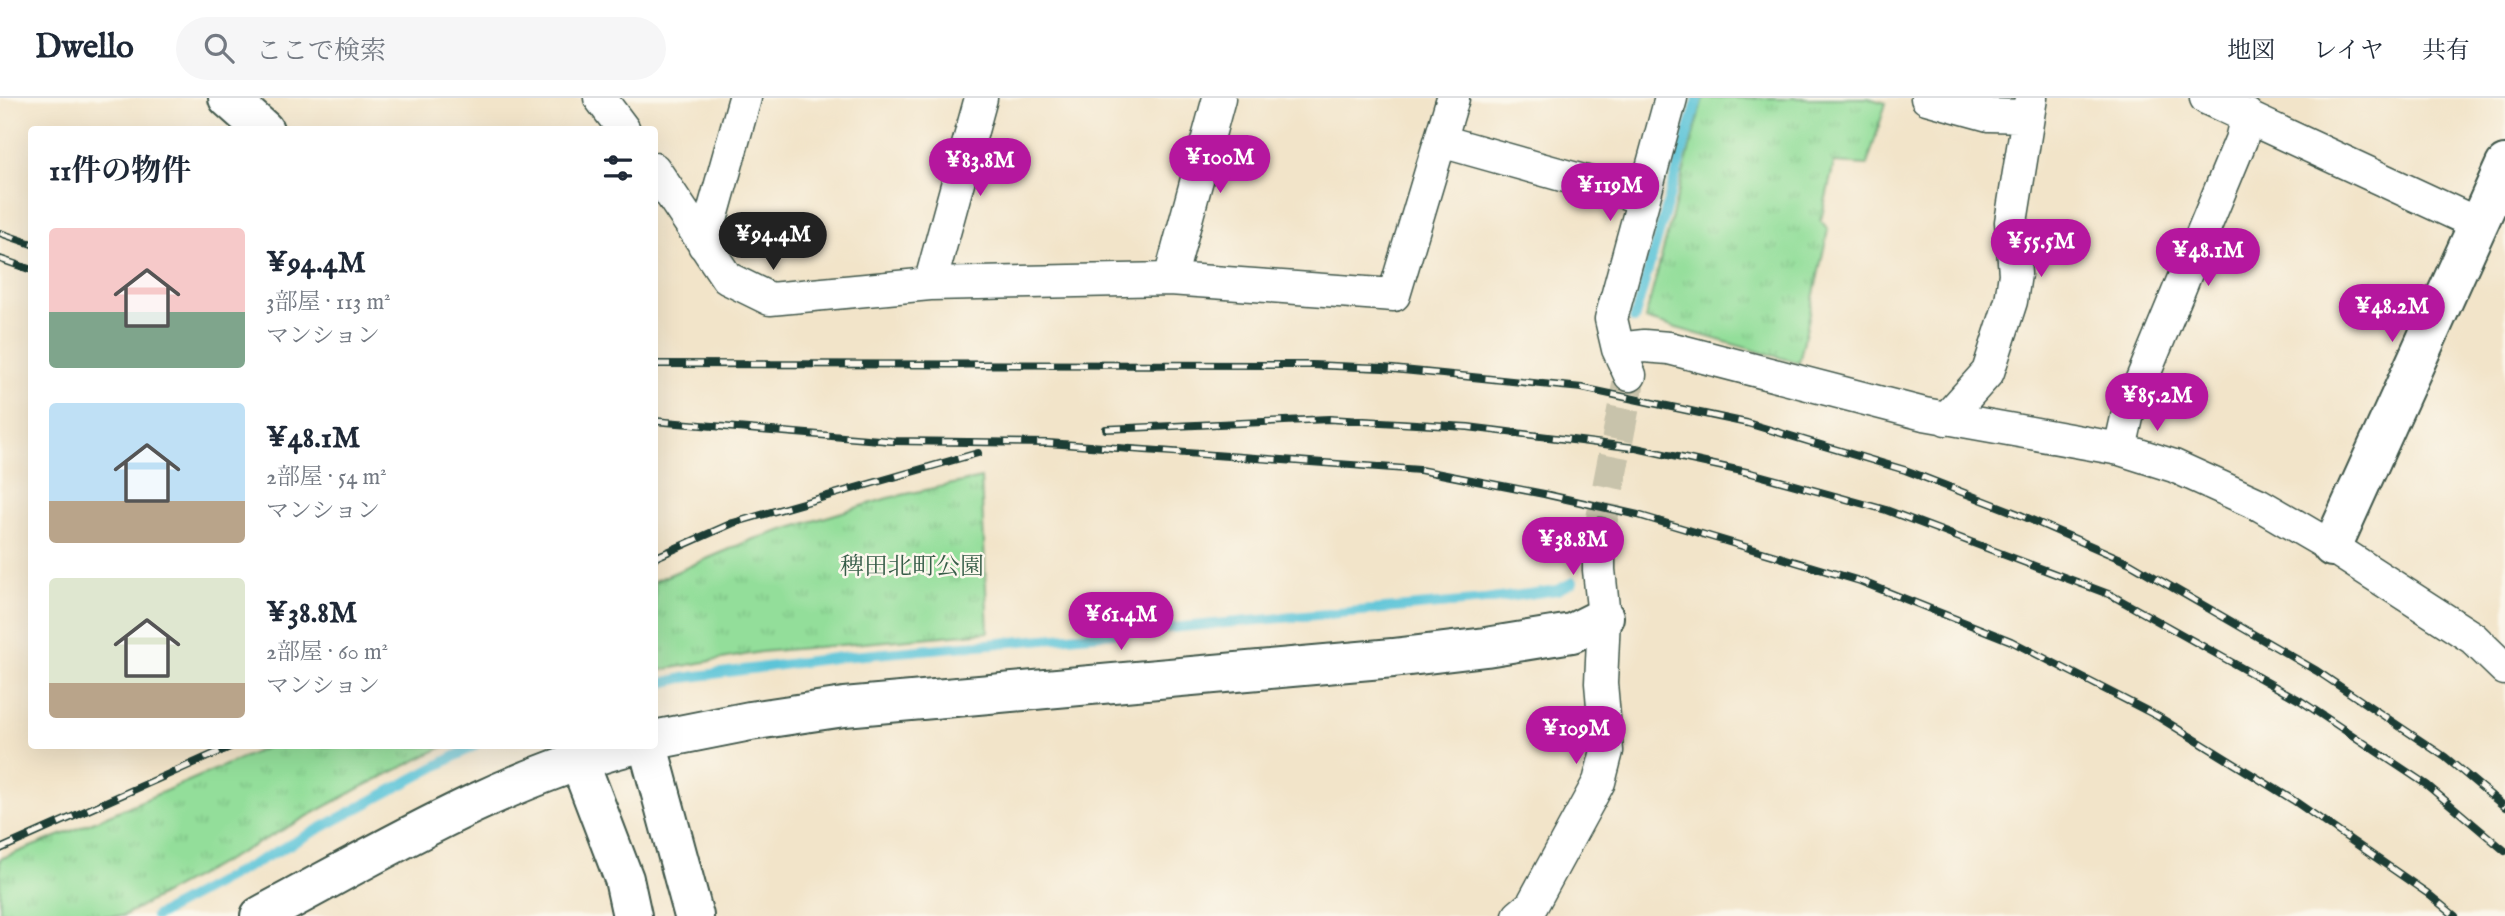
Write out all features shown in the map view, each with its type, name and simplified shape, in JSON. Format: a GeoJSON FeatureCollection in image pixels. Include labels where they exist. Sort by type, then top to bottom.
{"type":"FeatureCollection","features":[{"type":"Feature","properties":{"kind":"street"},"geometry":{"type":"LineString","coordinates":[[600,98],[621,126]]}},
{"type":"Feature","properties":{"kind":"street"},"geometry":{"type":"LineString","coordinates":[[704,245],[745,98]]}},
{"type":"Feature","properties":{"kind":"street"},"geometry":{"type":"LineString","coordinates":[[930,284],[981,98]]}},
{"type":"Feature","properties":{"kind":"street"},"geometry":{"type":"LineString","coordinates":[[1170,279],[1219,98]]}},
{"type":"Feature","properties":{"kind":"street"},"geometry":{"type":"LineString","coordinates":[[658,175],[727,278],[770,299],[930,284],[1170,279],[1395,295],[1453,98]]}},
{"type":"Feature","properties":{"kind":"street"},"geometry":{"type":"LineString","coordinates":[[1671,98],[1611,319],[1624,362],[1644,346],[1669,348],[1946,419],[2120,449],[2174,466],[2260,505],[2332,547],[2473,638],[2505,669]]}},
{"type":"Feature","properties":{"kind":"street"},"geometry":{"type":"LineString","coordinates":[[1927,98],[1989,115],[2030,107],[2011,222],[2015,274],[2011,301],[1988,372],[1946,419]]}},
{"type":"Feature","properties":{"kind":"street"},"geometry":{"type":"LineString","coordinates":[[2206,98],[2492,230]]}},
{"type":"Feature","properties":{"kind":"street"},"geometry":{"type":"LineString","coordinates":[[2120,449],[2128,413],[2241,140],[2247,115]]}},
{"type":"Feature","properties":{"kind":"street"},"geometry":{"type":"LineString","coordinates":[[1441,141],[1644,198]]}},
{"type":"Feature","properties":{"kind":"street"},"geometry":{"type":"LineString","coordinates":[[2332,547],[2492,230],[2505,165]]}},
{"type":"Feature","properties":{"kind":"street"},"geometry":{"type":"LineString","coordinates":[[1518,916],[1532,905],[1599,782],[1607,751],[1601,683],[1604,617],[1599,570],[1599,534]]}},
{"type":"Feature","properties":{"kind":"street"},"geometry":{"type":"LineString","coordinates":[[658,739],[750,721],[844,707],[1393,658],[1486,647],[1572,633],[1604,617]]}},
{"type":"Feature","properties":{"kind":"street"},"geometry":{"type":"LineString","coordinates":[[260,916],[445,818],[579,761],[619,749]]}},
{"type":"Feature","properties":{"kind":"street"},"geometry":{"type":"LineString","coordinates":[[649,749],[694,916]]}},
{"type":"Feature","properties":{"kind":"street"},"geometry":{"type":"LineString","coordinates":[[579,761],[624,879],[632,916]]}},
{"type":"Feature","properties":{"kind":"green space"},"geometry":{"type":"Polygon","coordinates":[[[1703,98],[1868,98],[1886,103],[1867,165],[1834,163],[1821,220],[1828,230],[1799,363],[1645,319],[1703,98]]]}},
{"type":"Feature","properties":{"kind":"green space","name":"稗田北町公園"},"geometry":{"type":"Polygon","coordinates":[[[981,478],[988,632],[761,652],[658,670],[658,580],[751,540],[888,498],[981,478]]]}},
{"type":"Feature","properties":{"kind":"green space"},"geometry":{"type":"Polygon","coordinates":[[[263,749],[439,749],[360,788],[123,916],[0,916],[0,859],[263,749]]]}},
{"type":"Feature","properties":{"kind":"waterway"},"geometry":{"type":"LineString","coordinates":[[1634,319],[1698,98]]}},
{"type":"Feature","properties":{"kind":"waterway"},"geometry":{"type":"LineString","coordinates":[[658,684],[683,678],[841,657],[1485,600],[1557,590],[1573,582]]}},
{"type":"Feature","properties":{"kind":"waterway"},"geometry":{"type":"LineString","coordinates":[[156,916],[468,749]]}},
{"type":"Feature","properties":{"kind":"tunnel"},"geometry":{"type":"LineString","coordinates":[[1599,534],[1630,375]]}},
{"type":"Feature","properties":{"kind":"railway"},"geometry":{"type":"LineString","coordinates":[[0,233],[28,243]]}},
{"type":"Feature","properties":{"kind":"railway"},"geometry":{"type":"LineString","coordinates":[[0,259],[28,269]]}},
{"type":"Feature","properties":{"kind":"railway"},"geometry":{"type":"LineString","coordinates":[[658,364],[1312,365],[1383,368],[1582,388],[1747,423],[1905,470],[2016,513],[2130,563],[2317,671],[2445,757],[2505,807]]}},
{"type":"Feature","properties":{"kind":"railway"},"geometry":{"type":"LineString","coordinates":[[1106,429],[1329,419],[1468,427],[1636,448],[1751,473],[1886,510],[2111,595],[2301,701],[2427,785],[2505,851]]}},
{"type":"Feature","properties":{"kind":"railway"},"geometry":{"type":"LineString","coordinates":[[658,421],[891,441],[1048,443],[1420,470],[1638,515],[1860,581],[2011,641],[2157,716],[2293,800],[2427,893],[2455,916]]}},
{"type":"Feature","properties":{"kind":"railway"},"geometry":{"type":"LineString","coordinates":[[658,556],[733,523],[978,453]]}},
{"type":"Feature","properties":{"kind":"railway"},"geometry":{"type":"LineString","coordinates":[[0,849],[225,749]]}}]}
